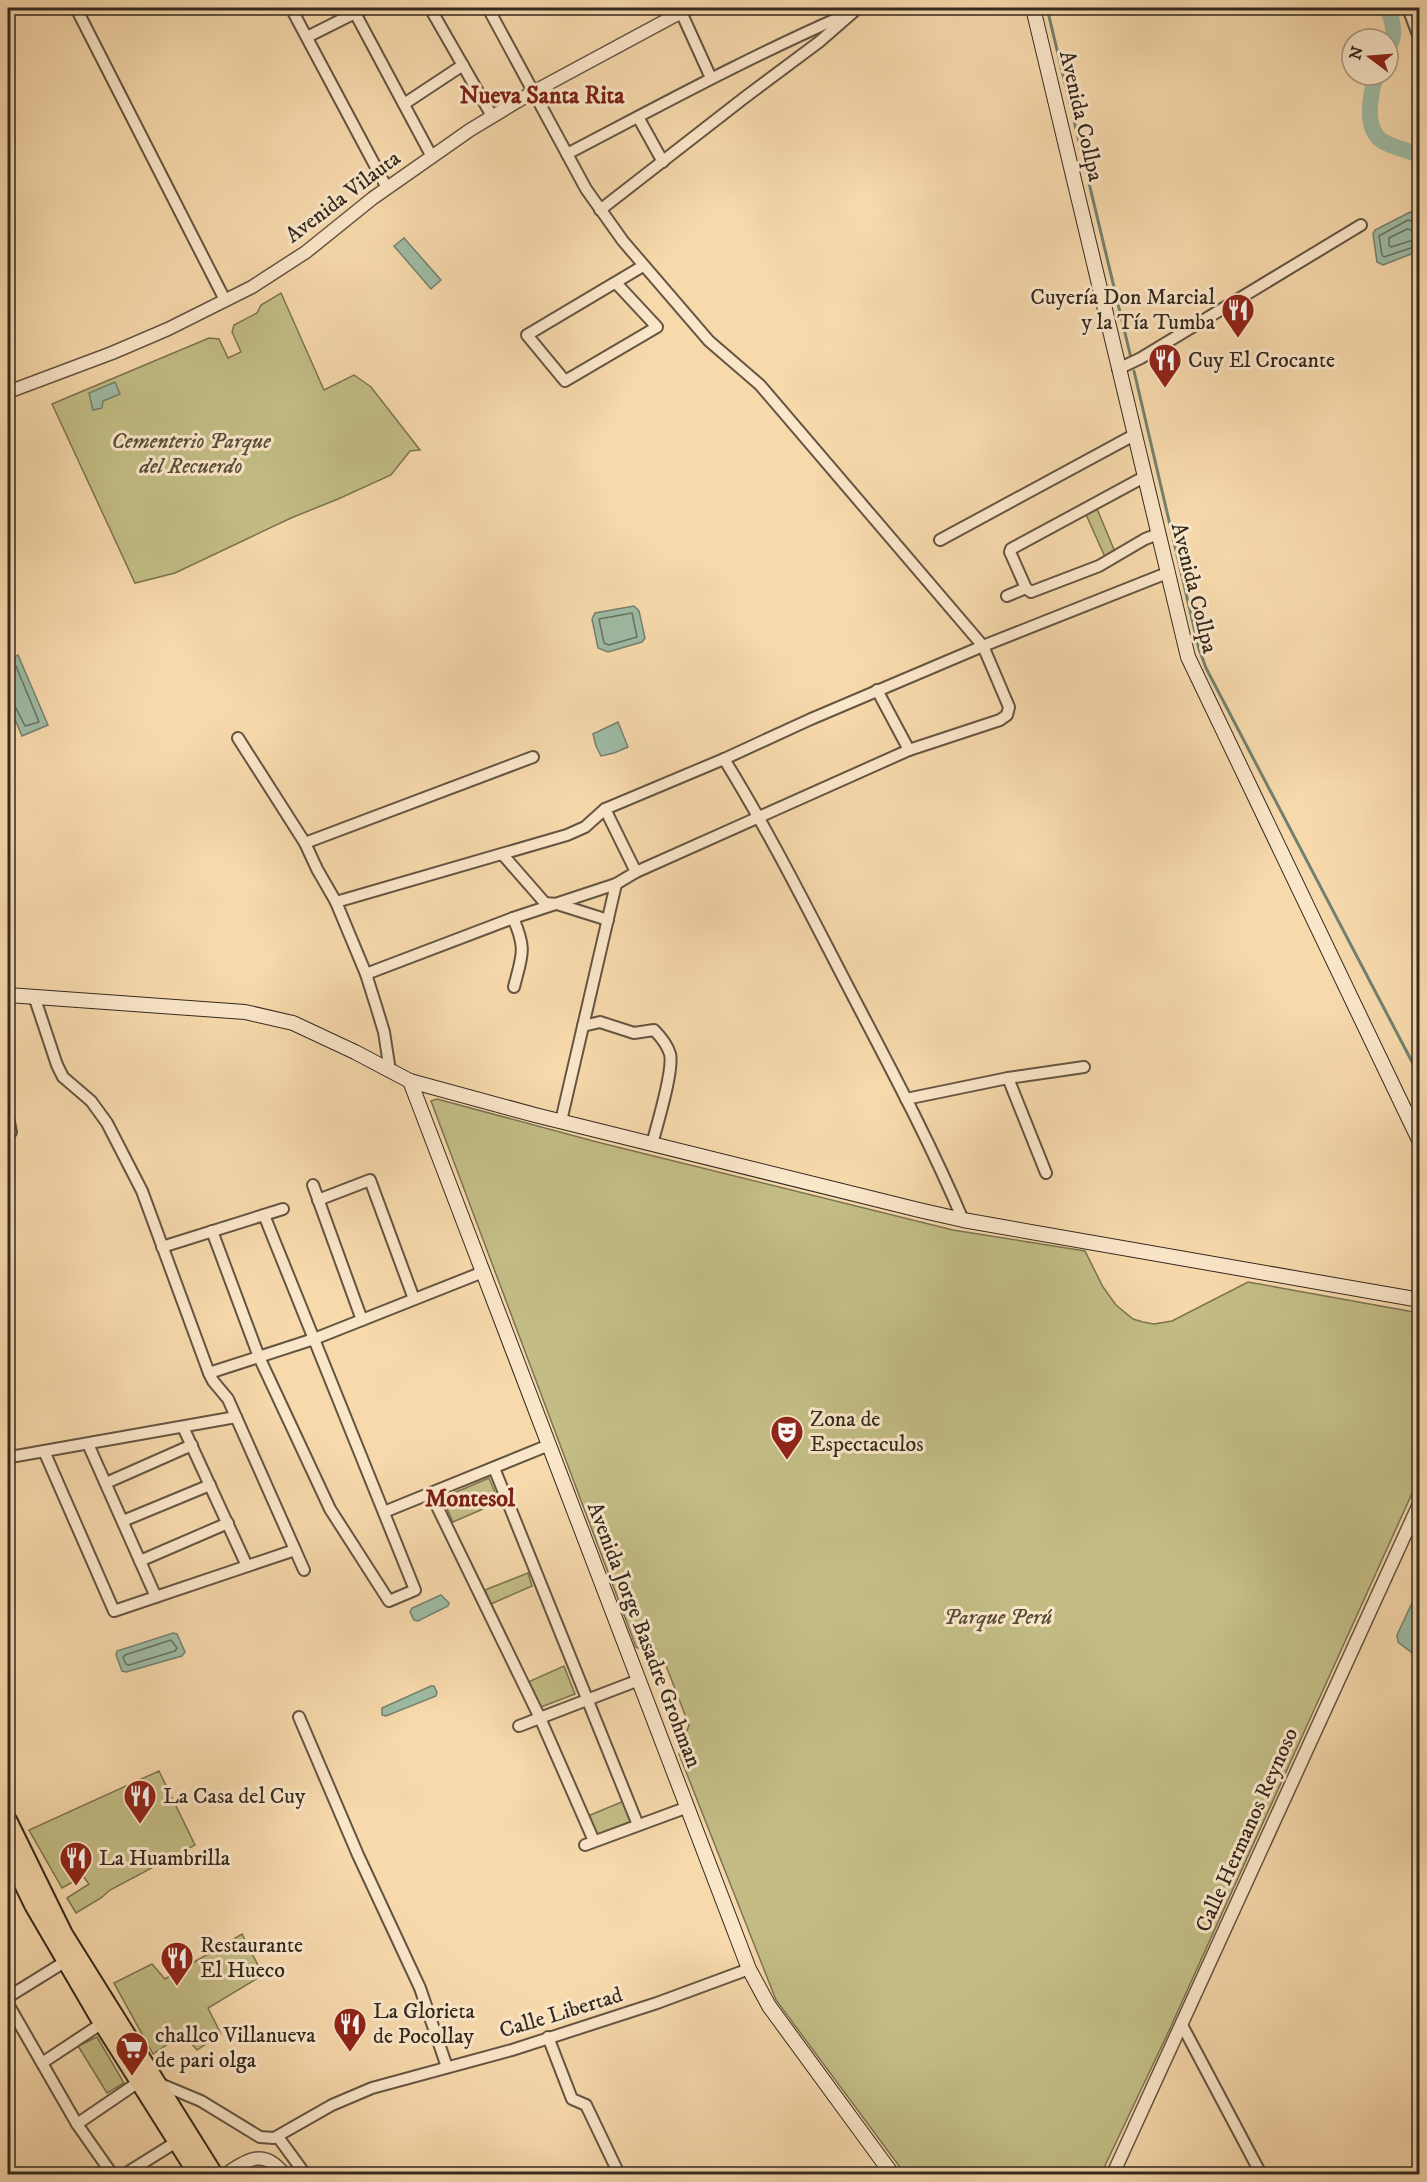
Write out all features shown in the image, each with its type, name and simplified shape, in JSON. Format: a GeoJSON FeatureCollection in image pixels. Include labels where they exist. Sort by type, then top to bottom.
{"type":"FeatureCollection","features":[{"type":"Feature","properties":{"kind":"highway"},"geometry":{"type":"LineString","coordinates":[[8,1820],[71,1958]]}},
{"type":"Feature","properties":{"kind":"highway"},"geometry":{"type":"LineString","coordinates":[[8,1853],[33,1905],[71,1958],[108,2020],[149,2079],[183,2138],[213,2175]]}},
{"type":"Feature","properties":{"kind":"highway"},"geometry":{"type":"LineString","coordinates":[[183,2138],[197,2175]]}},
{"type":"Feature","properties":{"kind":"main road","name":"Avenida Collpa"},"geometry":{"type":"LineString","coordinates":[[1033,8],[1181,637],[1196,677],[1419,1142]]}},
{"type":"Feature","properties":{"kind":"main road"},"geometry":{"type":"LineString","coordinates":[[8,995],[245,1012],[272,1017],[293,1023],[355,1052],[410,1082],[652,1144],[963,1220],[1419,1300]]}},
{"type":"Feature","properties":{"kind":"main road","name":"Avenida Jorge Basadre Grohman"},"geometry":{"type":"LineString","coordinates":[[410,1082],[749,1970],[769,2006],[892,2175]]}},
{"type":"Feature","properties":{"kind":"street"},"geometry":{"type":"LineString","coordinates":[[76,8],[225,300]]}},
{"type":"Feature","properties":{"kind":"street"},"geometry":{"type":"LineString","coordinates":[[291,8],[387,188]]}},
{"type":"Feature","properties":{"kind":"street"},"geometry":{"type":"LineString","coordinates":[[430,8],[492,116]]}},
{"type":"Feature","properties":{"kind":"street"},"geometry":{"type":"LineString","coordinates":[[366,974],[513,918],[616,884],[636,872],[909,750],[1000,720],[1007,715],[1009,707],[983,646],[760,385],[709,342],[643,266],[600,210],[488,8]]}},
{"type":"Feature","properties":{"kind":"street"},"geometry":{"type":"LineString","coordinates":[[1408,8],[1419,40]]}},
{"type":"Feature","properties":{"kind":"street"},"geometry":{"type":"LineString","coordinates":[[567,154],[711,78],[857,9]]}},
{"type":"Feature","properties":{"kind":"street"},"geometry":{"type":"LineString","coordinates":[[600,210],[819,42],[857,9]]}},
{"type":"Feature","properties":{"kind":"street"},"geometry":{"type":"LineString","coordinates":[[307,37],[360,10],[404,104],[432,156]]}},
{"type":"Feature","properties":{"kind":"street"},"geometry":{"type":"LineString","coordinates":[[685,10],[711,78]]}},
{"type":"Feature","properties":{"kind":"street","name":"Avenida Vilauta"},"geometry":{"type":"LineString","coordinates":[[8,392],[168,329],[282,269],[387,188],[492,116],[685,10]]}},
{"type":"Feature","properties":{"kind":"street"},"geometry":{"type":"LineString","coordinates":[[404,104],[463,65]]}},
{"type":"Feature","properties":{"kind":"street"},"geometry":{"type":"LineString","coordinates":[[638,117],[663,162]]}},
{"type":"Feature","properties":{"kind":"street"},"geometry":{"type":"LineString","coordinates":[[1118,369],[1141,358],[1361,225]]}},
{"type":"Feature","properties":{"kind":"street"},"geometry":{"type":"LineString","coordinates":[[616,283],[657,327],[565,381],[527,336],[643,266]]}},
{"type":"Feature","properties":{"kind":"street"},"geometry":{"type":"LineString","coordinates":[[940,540],[1134,435]]}},
{"type":"Feature","properties":{"kind":"street"},"geometry":{"type":"LineString","coordinates":[[1144,477],[1011,549],[1011,556],[1026,588],[1031,592],[1099,566],[1145,539],[1158,534]]}},
{"type":"Feature","properties":{"kind":"street"},"geometry":{"type":"LineString","coordinates":[[336,902],[503,855],[585,828],[605,809],[724,759],[877,690],[1167,573]]}},
{"type":"Feature","properties":{"kind":"street"},"geometry":{"type":"LineString","coordinates":[[1007,596],[1026,588]]}},
{"type":"Feature","properties":{"kind":"street"},"geometry":{"type":"LineString","coordinates":[[877,690],[909,750]]}},
{"type":"Feature","properties":{"kind":"street"},"geometry":{"type":"LineString","coordinates":[[237,738],[305,843],[316,869],[336,902],[366,974],[384,1032],[390,1071]]}},
{"type":"Feature","properties":{"kind":"street"},"geometry":{"type":"LineString","coordinates":[[305,843],[533,757]]}},
{"type":"Feature","properties":{"kind":"street"},"geometry":{"type":"LineString","coordinates":[[724,759],[759,816],[906,1098],[963,1220]]}},
{"type":"Feature","properties":{"kind":"street"},"geometry":{"type":"LineString","coordinates":[[605,809],[636,872]]}},
{"type":"Feature","properties":{"kind":"street"},"geometry":{"type":"LineString","coordinates":[[503,855],[545,903],[557,904],[608,920]]}},
{"type":"Feature","properties":{"kind":"street"},"geometry":{"type":"LineString","coordinates":[[561,1121],[616,884]]}},
{"type":"Feature","properties":{"kind":"street"},"geometry":{"type":"LineString","coordinates":[[513,918],[522,938],[523,949],[514,987]]}},
{"type":"Feature","properties":{"kind":"street"},"geometry":{"type":"LineString","coordinates":[[34,996],[63,1077],[91,1101],[107,1123],[142,1191],[209,1373],[228,1399],[304,1570]]}},
{"type":"Feature","properties":{"kind":"street"},"geometry":{"type":"LineString","coordinates":[[583,1026],[600,1022],[626,1031],[654,1030],[665,1043],[671,1063],[652,1144]]}},
{"type":"Feature","properties":{"kind":"street"},"geometry":{"type":"LineString","coordinates":[[906,1098],[1008,1078],[1084,1067]]}},
{"type":"Feature","properties":{"kind":"street"},"geometry":{"type":"LineString","coordinates":[[1008,1078],[1046,1173]]}},
{"type":"Feature","properties":{"kind":"street"},"geometry":{"type":"LineString","coordinates":[[8,1117],[11,1132]]}},
{"type":"Feature","properties":{"kind":"street"},"geometry":{"type":"LineString","coordinates":[[318,1200],[370,1180],[414,1299]]}},
{"type":"Feature","properties":{"kind":"street"},"geometry":{"type":"LineString","coordinates":[[313,1185],[362,1320]]}},
{"type":"Feature","properties":{"kind":"street"},"geometry":{"type":"LineString","coordinates":[[162,1247],[283,1209]]}},
{"type":"Feature","properties":{"kind":"street"},"geometry":{"type":"LineString","coordinates":[[212,1231],[259,1357],[330,1509],[389,1601],[415,1590],[264,1215]]}},
{"type":"Feature","properties":{"kind":"street"},"geometry":{"type":"LineString","coordinates":[[209,1373],[314,1339],[483,1272]]}},
{"type":"Feature","properties":{"kind":"street"},"geometry":{"type":"LineString","coordinates":[[16,1456],[236,1417]]}},
{"type":"Feature","properties":{"kind":"street"},"geometry":{"type":"LineString","coordinates":[[183,1427],[247,1566]]}},
{"type":"Feature","properties":{"kind":"street"},"geometry":{"type":"LineString","coordinates":[[88,1444],[156,1597]]}},
{"type":"Feature","properties":{"kind":"street"},"geometry":{"type":"LineString","coordinates":[[106,1484],[192,1445]]}},
{"type":"Feature","properties":{"kind":"street"},"geometry":{"type":"LineString","coordinates":[[384,1512],[549,1445]]}},
{"type":"Feature","properties":{"kind":"street"},"geometry":{"type":"LineString","coordinates":[[44,1451],[114,1611],[295,1550]]}},
{"type":"Feature","properties":{"kind":"street"},"geometry":{"type":"LineString","coordinates":[[494,1468],[638,1825]]}},
{"type":"Feature","properties":{"kind":"street"},"geometry":{"type":"LineString","coordinates":[[123,1521],[210,1485]]}},
{"type":"Feature","properties":{"kind":"street"},"geometry":{"type":"LineString","coordinates":[[431,1494],[540,1718],[589,1843],[688,1807]]}},
{"type":"Feature","properties":{"kind":"street","name":"Calle Hermanos Reynoso"},"geometry":{"type":"LineString","coordinates":[[1113,2175],[1419,1502]]}},
{"type":"Feature","properties":{"kind":"street"},"geometry":{"type":"LineString","coordinates":[[140,1561],[228,1523]]}},
{"type":"Feature","properties":{"kind":"street"},"geometry":{"type":"LineString","coordinates":[[519,1726],[639,1680]]}},
{"type":"Feature","properties":{"kind":"street"},"geometry":{"type":"LineString","coordinates":[[299,1718],[358,1855],[420,1988],[447,2067]]}},
{"type":"Feature","properties":{"kind":"street"},"geometry":{"type":"LineString","coordinates":[[8,1997],[71,1958]]}},
{"type":"Feature","properties":{"kind":"street","name":"Calle Libertad"},"geometry":{"type":"LineString","coordinates":[[279,2137],[353,2096],[512,2050],[657,2003],[749,1970]]}},
{"type":"Feature","properties":{"kind":"street"},"geometry":{"type":"LineString","coordinates":[[8,2004],[78,2124],[112,2175]]}},
{"type":"Feature","properties":{"kind":"street"},"geometry":{"type":"LineString","coordinates":[[42,2063],[108,2020]]}},
{"type":"Feature","properties":{"kind":"street"},"geometry":{"type":"LineString","coordinates":[[1182,2025],[1261,2175]]}},
{"type":"Feature","properties":{"kind":"street"},"geometry":{"type":"LineString","coordinates":[[548,2037],[573,2099],[585,2105],[619,2175]]}},
{"type":"Feature","properties":{"kind":"street"},"geometry":{"type":"LineString","coordinates":[[78,2124],[149,2079],[201,2101],[260,2137],[269,2139],[279,2137],[305,2175]]}},
{"type":"Feature","properties":{"kind":"street"},"geometry":{"type":"LineString","coordinates":[[125,2175],[183,2138]]}},
{"type":"Feature","properties":{"kind":"street"},"geometry":{"type":"LineString","coordinates":[[226,2175],[248,2161],[258,2158],[273,2163],[284,2175]]}},
{"type":"Feature","properties":{"kind":"green space","name":"Cementerio Parque del Recuerdo"},"geometry":{"type":"Polygon","coordinates":[[[281,293],[324,390],[354,375],[371,387],[420,450],[410,451],[391,475],[291,518],[175,573],[135,583],[52,404],[209,338],[219,339],[228,358],[241,352],[232,332],[234,325],[257,313],[261,305],[281,293]]]}},
{"type":"Feature","properties":{"kind":"green space"},"geometry":{"type":"Polygon","coordinates":[[[1095,504],[1115,552],[1105,557],[1084,510],[1095,504]]]}},
{"type":"Feature","properties":{"kind":"green space","name":"Parque Perú"},"geometry":{"type":"Polygon","coordinates":[[[437,1099],[597,1142],[953,1230],[1085,1251],[1103,1287],[1116,1305],[1133,1319],[1143,1322],[1154,1324],[1172,1321],[1248,1282],[1419,1313],[1419,1478],[1167,2035],[1101,2174],[905,2174],[776,2000],[679,1754],[689,1725],[665,1663],[636,1647],[431,1101],[437,1099]]]}},
{"type":"Feature","properties":{"kind":"green space"},"geometry":{"type":"Polygon","coordinates":[[[489,1478],[499,1502],[453,1522],[442,1498],[489,1478]]]}},
{"type":"Feature","properties":{"kind":"green space"},"geometry":{"type":"Polygon","coordinates":[[[528,1573],[532,1586],[491,1604],[485,1590],[528,1573]]]}},
{"type":"Feature","properties":{"kind":"green space"},"geometry":{"type":"Polygon","coordinates":[[[564,1666],[575,1694],[541,1707],[528,1682],[564,1666]]]}},
{"type":"Feature","properties":{"kind":"green space"},"geometry":{"type":"Polygon","coordinates":[[[159,1771],[195,1845],[110,1890],[76,1913],[67,1898],[89,1884],[83,1876],[62,1888],[29,1830],[159,1771]]]}},
{"type":"Feature","properties":{"kind":"green space"},"geometry":{"type":"Polygon","coordinates":[[[624,1801],[632,1821],[596,1835],[588,1816],[624,1801]]]}},
{"type":"Feature","properties":{"kind":"green space"},"geometry":{"type":"Polygon","coordinates":[[[242,1934],[263,1975],[208,2008],[221,2034],[197,2050],[183,2034],[153,2054],[114,1983],[152,1964],[165,1979],[242,1934]]]}},
{"type":"Feature","properties":{"kind":"green space"},"geometry":{"type":"Polygon","coordinates":[[[97,2037],[124,2083],[107,2093],[78,2046],[97,2037]]]}},
{"type":"Feature","properties":{"kind":"water"},"geometry":{"type":"Polygon","coordinates":[[[1410,212],[1415,214],[1419,224],[1419,251],[1383,265],[1377,262],[1373,234],[1375,230],[1410,212]]]}},
{"type":"Feature","properties":{"kind":"water"},"geometry":{"type":"Polygon","coordinates":[[[404,238],[441,280],[431,289],[394,246],[404,238]]]}},
{"type":"Feature","properties":{"kind":"water"},"geometry":{"type":"Polygon","coordinates":[[[115,382],[120,394],[103,401],[102,408],[93,410],[89,393],[115,382]]]}},
{"type":"Feature","properties":{"kind":"water"},"geometry":{"type":"Polygon","coordinates":[[[634,606],[639,611],[645,638],[642,642],[608,652],[598,648],[592,619],[595,613],[634,606]]]}},
{"type":"Feature","properties":{"kind":"water"},"geometry":{"type":"Polygon","coordinates":[[[18,655],[48,725],[22,736],[8,703],[8,660],[18,655]]]}},
{"type":"Feature","properties":{"kind":"water"},"geometry":{"type":"Polygon","coordinates":[[[618,722],[628,747],[601,756],[593,734],[618,722]]]}},
{"type":"Feature","properties":{"kind":"water"},"geometry":{"type":"Polygon","coordinates":[[[1419,1588],[1420,1658],[1398,1642],[1397,1635],[1419,1588]]]}},
{"type":"Feature","properties":{"kind":"water"},"geometry":{"type":"Polygon","coordinates":[[[441,1595],[449,1603],[448,1606],[418,1621],[414,1620],[410,1612],[412,1608],[441,1595]]]}},
{"type":"Feature","properties":{"kind":"water"},"geometry":{"type":"Polygon","coordinates":[[[173,1633],[177,1634],[185,1652],[182,1656],[126,1672],[122,1671],[116,1655],[117,1651],[173,1633]]]}},
{"type":"Feature","properties":{"kind":"water"},"geometry":{"type":"Polygon","coordinates":[[[434,1686],[437,1692],[436,1696],[386,1716],[382,1715],[382,1708],[434,1686]]]}},
{"type":"Feature","properties":{"kind":"waterway"},"geometry":{"type":"LineString","coordinates":[[1047,8],[1131,358]]}},
{"type":"Feature","properties":{"kind":"waterway"},"geometry":{"type":"LineString","coordinates":[[1387,8],[1393,27]]}},
{"type":"Feature","properties":{"kind":"waterway"},"geometry":{"type":"LineString","coordinates":[[1373,87],[1370,114],[1374,132],[1388,144],[1420,156]]}},
{"type":"Feature","properties":{"kind":"waterway"},"geometry":{"type":"LineString","coordinates":[[1134,371],[1199,649],[1206,668],[1420,1077]]}},
{"type":"Feature","properties":{"kind":"place","name":"Cuyería Don Marcial y la Tía Tumba"},"geometry":{"type":"Point","coordinates":[1238,339]}},
{"type":"Feature","properties":{"kind":"place","name":"Cuy El Crocante"},"geometry":{"type":"Point","coordinates":[1165,389]}},
{"type":"Feature","properties":{"kind":"place","name":"Zona de Espectaculos"},"geometry":{"type":"Point","coordinates":[787,1461]}},
{"type":"Feature","properties":{"kind":"place","name":"La Casa del Cuy"},"geometry":{"type":"Point","coordinates":[140,1825]}},
{"type":"Feature","properties":{"kind":"place","name":"La Huambrilla"},"geometry":{"type":"Point","coordinates":[76,1887]}},
{"type":"Feature","properties":{"kind":"place","name":"Restaurante El Hueco"},"geometry":{"type":"Point","coordinates":[177,1987]}},
{"type":"Feature","properties":{"kind":"place","name":"La Glorieta de Pocollay"},"geometry":{"type":"Point","coordinates":[350,2053]}},
{"type":"Feature","properties":{"kind":"place","name":"challco Villanueva de pari olga"},"geometry":{"type":"Point","coordinates":[132,2077]}},
{"type":"Feature","properties":{"kind":"district","name":"Nueva Santa Rita"},"geometry":{"type":"Point","coordinates":[542,96]}},
{"type":"Feature","properties":{"kind":"district","name":"Montesol"},"geometry":{"type":"Point","coordinates":[470,1499]}}]}
